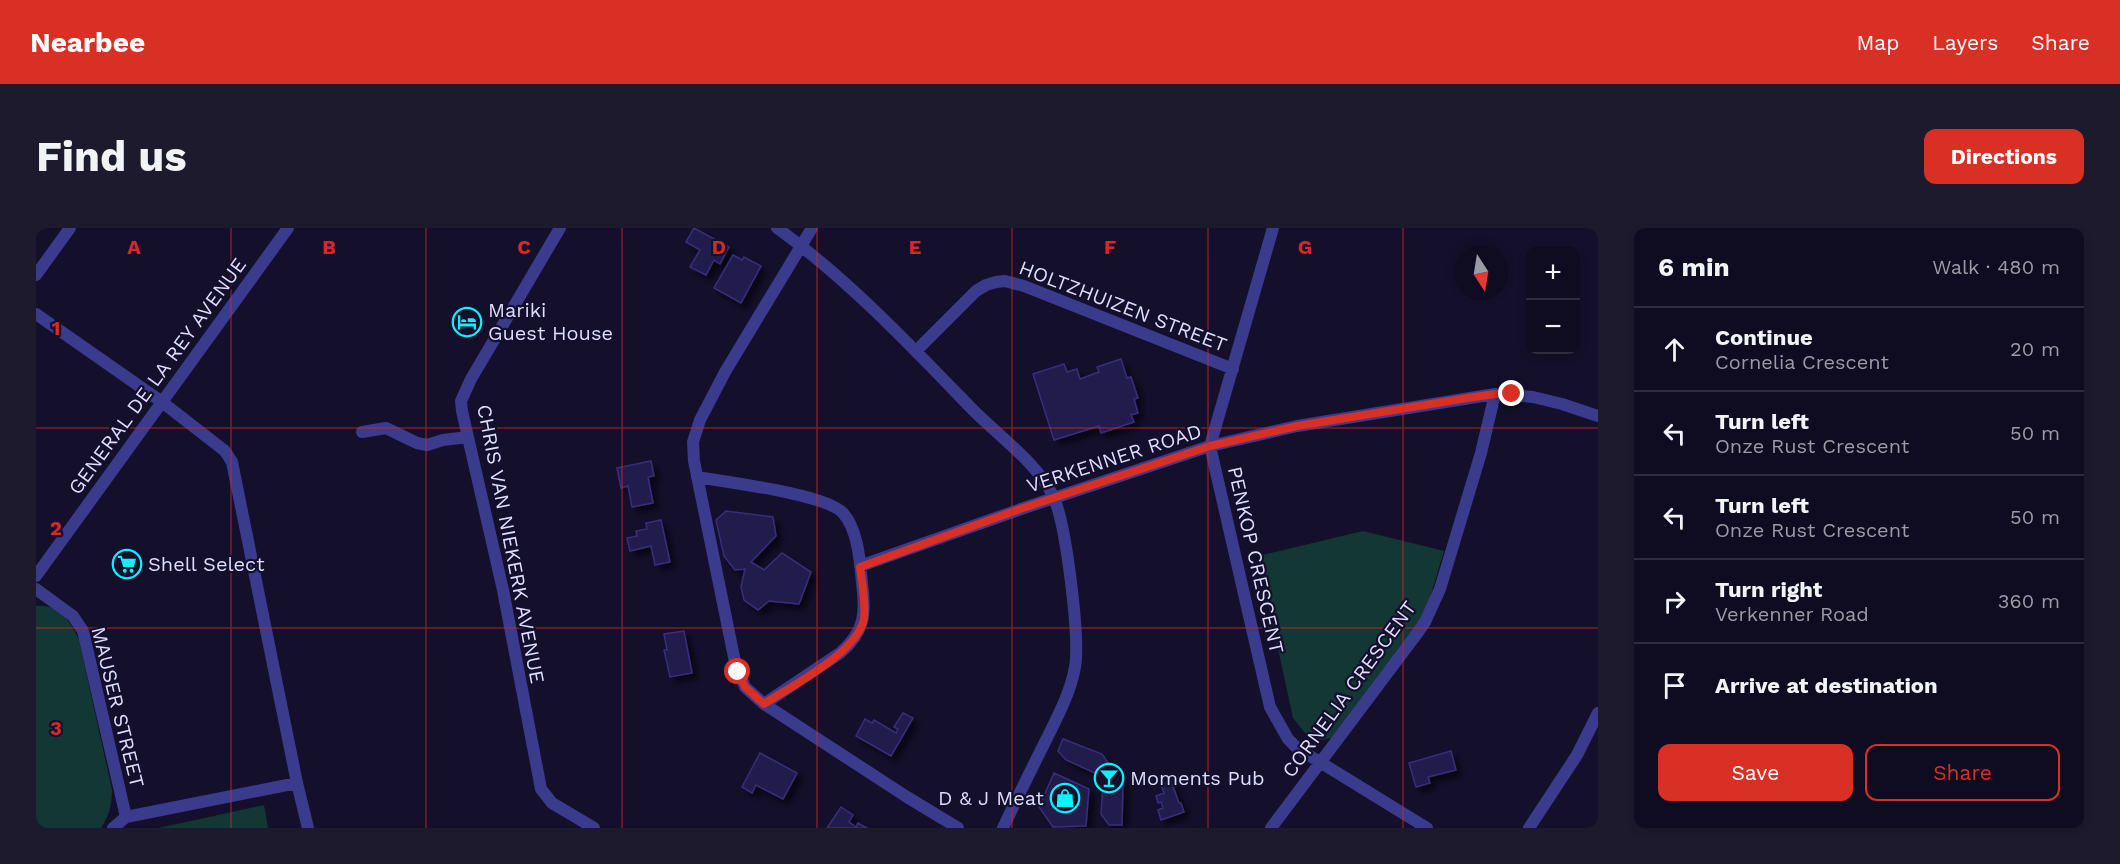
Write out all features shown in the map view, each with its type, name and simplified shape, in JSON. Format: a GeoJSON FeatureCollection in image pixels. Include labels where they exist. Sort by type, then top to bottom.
{"type":"FeatureCollection","features":[{"type":"Feature","properties":{"kind":"street"},"geometry":{"type":"LineString","coordinates":[[36,275],[70,228]]}},
{"type":"Feature","properties":{"kind":"street","name":"GENERAL DE LA REY AVENUE"},"geometry":{"type":"LineString","coordinates":[[36,576],[288,228]]}},
{"type":"Feature","properties":{"kind":"street","name":"CHRIS VAN NIEKERK AVENUE"},"geometry":{"type":"LineString","coordinates":[[560,228],[464,393],[462,411],[502,590],[541,789],[552,803],[594,828]]}},
{"type":"Feature","properties":{"kind":"street"},"geometry":{"type":"LineString","coordinates":[[777,228],[802,246],[917,350],[1035,471],[1054,498],[1067,558],[1075,638],[1075,667],[1054,723],[1003,828]]}},
{"type":"Feature","properties":{"kind":"street"},"geometry":{"type":"LineString","coordinates":[[812,228],[725,372],[700,420],[692,448],[738,672],[745,687],[764,704],[958,828]]}},
{"type":"Feature","properties":{"kind":"street","name":"PENKOP CRESCENT"},"geometry":{"type":"LineString","coordinates":[[1273,228],[1210,446],[1270,707],[1288,739],[1297,748],[1426,828]]}},
{"type":"Feature","properties":{"kind":"street","name":"HOLTZHUIZEN STREET"},"geometry":{"type":"LineString","coordinates":[[917,350],[976,291],[986,285],[1005,281],[1031,289],[1233,369]]}},
{"type":"Feature","properties":{"kind":"street"},"geometry":{"type":"LineString","coordinates":[[36,314],[162,402],[225,451],[232,462],[308,828]]}},
{"type":"Feature","properties":{"kind":"street","name":"VERKENNER ROAD"},"geometry":{"type":"LineString","coordinates":[[860,567],[1054,498],[1210,446],[1297,426],[1495,394],[1542,399],[1598,416]]}},
{"type":"Feature","properties":{"kind":"street","name":"CORNELIA CRESCENT"},"geometry":{"type":"LineString","coordinates":[[1271,828],[1416,635],[1433,607],[1446,572],[1481,453],[1495,394]]}},
{"type":"Feature","properties":{"kind":"street"},"geometry":{"type":"LineString","coordinates":[[362,432],[386,428],[417,443],[427,445],[443,440],[468,437]]}},
{"type":"Feature","properties":{"kind":"street"},"geometry":{"type":"LineString","coordinates":[[697,477],[800,496],[834,506],[841,511],[848,522],[860,567],[864,600],[864,619],[856,637],[840,652],[764,704]]}},
{"type":"Feature","properties":{"kind":"street","name":"MAUSER STREET"},"geometry":{"type":"LineString","coordinates":[[36,589],[73,616],[83,631],[126,817]]}},
{"type":"Feature","properties":{"kind":"street"},"geometry":{"type":"LineString","coordinates":[[1529,828],[1576,755],[1598,713]]}},
{"type":"Feature","properties":{"kind":"street"},"geometry":{"type":"LineString","coordinates":[[112,828],[126,817],[297,783]]}},
{"type":"Feature","properties":{"kind":"green space"},"geometry":{"type":"Polygon","coordinates":[[[1363,531],[1444,551],[1425,614],[1337,736],[1322,740],[1311,738],[1293,718],[1258,556],[1363,531]]]}},
{"type":"Feature","properties":{"kind":"green space"},"geometry":{"type":"Polygon","coordinates":[[[36,606],[58,611],[68,620],[79,640],[112,790],[109,810],[101,828],[36,828],[36,606]]]}},
{"type":"Feature","properties":{"kind":"green space"},"geometry":{"type":"Polygon","coordinates":[[[264,805],[268,828],[159,828],[264,805]]]}},
{"type":"Feature","properties":{"kind":"building"},"geometry":{"type":"Polygon","coordinates":[[[694,228],[729,247],[720,264],[714,260],[706,275],[690,267],[700,250],[686,242],[694,228]]]}},
{"type":"Feature","properties":{"kind":"building"},"geometry":{"type":"Polygon","coordinates":[[[733,255],[742,260],[744,257],[761,266],[741,303],[714,288],[733,255]]]}},
{"type":"Feature","properties":{"kind":"building"},"geometry":{"type":"Polygon","coordinates":[[[1121,359],[1127,378],[1131,377],[1138,398],[1134,399],[1138,413],[1131,415],[1134,422],[1101,433],[1099,426],[1054,440],[1033,374],[1064,364],[1067,372],[1077,369],[1080,379],[1099,372],[1097,367],[1121,359]]]}},
{"type":"Feature","properties":{"kind":"building"},"geometry":{"type":"Polygon","coordinates":[[[651,461],[654,476],[648,477],[653,503],[632,507],[628,486],[621,488],[617,468],[651,461]]]}},
{"type":"Feature","properties":{"kind":"building"},"geometry":{"type":"Polygon","coordinates":[[[726,511],[773,517],[776,536],[751,562],[764,570],[782,553],[811,572],[799,604],[769,601],[758,610],[744,600],[741,587],[745,569],[735,570],[724,556],[716,520],[726,511]]]}},
{"type":"Feature","properties":{"kind":"building"},"geometry":{"type":"Polygon","coordinates":[[[661,520],[670,562],[655,565],[651,546],[630,551],[627,538],[637,536],[636,531],[647,529],[646,523],[661,520]]]}},
{"type":"Feature","properties":{"kind":"building"},"geometry":{"type":"Polygon","coordinates":[[[684,631],[692,673],[670,677],[664,650],[667,650],[664,634],[684,631]]]}},
{"type":"Feature","properties":{"kind":"building"},"geometry":{"type":"Polygon","coordinates":[[[903,713],[913,718],[891,756],[856,736],[865,719],[872,723],[874,720],[896,733],[898,729],[894,727],[903,713]]]}},
{"type":"Feature","properties":{"kind":"building","name":"Moments Pub"},"geometry":{"type":"Polygon","coordinates":[[[1063,739],[1102,754],[1123,784],[1122,825],[1109,825],[1101,814],[1103,784],[1095,773],[1066,760],[1058,751],[1063,739]]]}},
{"type":"Feature","properties":{"kind":"building"},"geometry":{"type":"Polygon","coordinates":[[[1451,751],[1456,770],[1428,777],[1430,783],[1416,787],[1409,763],[1451,751]]]}},
{"type":"Feature","properties":{"kind":"building"},"geometry":{"type":"Polygon","coordinates":[[[760,753],[797,773],[783,799],[756,785],[752,793],[742,787],[760,753]]]}},
{"type":"Feature","properties":{"kind":"building","name":"D & J Meat"},"geometry":{"type":"Polygon","coordinates":[[[1054,773],[1089,789],[1086,826],[1053,827],[1039,807],[1054,773]]]}},
{"type":"Feature","properties":{"kind":"building"},"geometry":{"type":"Polygon","coordinates":[[[1171,781],[1184,812],[1161,820],[1158,810],[1163,808],[1156,796],[1164,793],[1161,785],[1171,781]]]}},
{"type":"Feature","properties":{"kind":"building"},"geometry":{"type":"Polygon","coordinates":[[[841,807],[853,815],[849,822],[856,827],[858,823],[867,828],[827,828],[841,807]]]}},
{"type":"Feature","properties":{"kind":"place","name":"Mariki Guest House"},"geometry":{"type":"Point","coordinates":[467,322]}},
{"type":"Feature","properties":{"kind":"place","name":"Shell Select"},"geometry":{"type":"Point","coordinates":[127,564]}},
{"type":"Feature","properties":{"kind":"place","name":"Moments Pub"},"geometry":{"type":"Point","coordinates":[1109,778]}},
{"type":"Feature","properties":{"kind":"place","name":"D & J Meat"},"geometry":{"type":"Point","coordinates":[1065,798]}},
{"type":"Feature","properties":{"kind":"route"},"geometry":{"type":"LineString","coordinates":[[738,672],[745,687],[764,704],[847,647],[856,637],[864,619],[860,567],[1020,509],[1210,446],[1297,426],[1467,398],[1512,394]]}}]}
